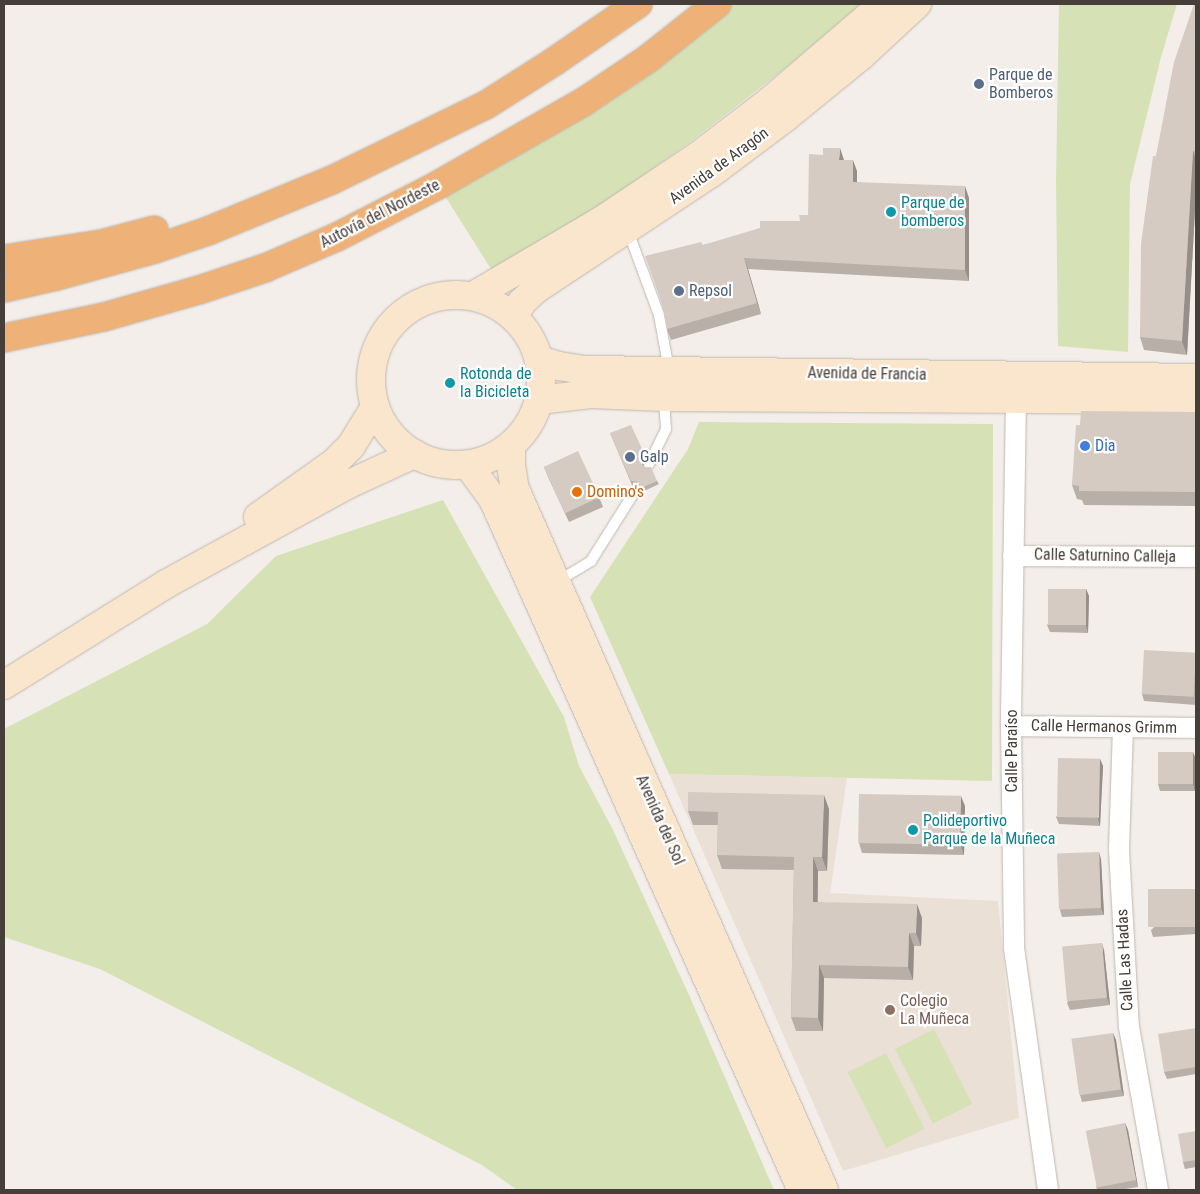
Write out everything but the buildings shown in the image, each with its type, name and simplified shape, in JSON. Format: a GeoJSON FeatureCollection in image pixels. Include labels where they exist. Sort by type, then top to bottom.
{"type":"FeatureCollection","features":[{"type":"Feature","properties":{"kind":"highway"},"geometry":{"type":"LineString","coordinates":[[4,288],[155,249],[225,225],[332,180],[486,105],[638,4]]}},
{"type":"Feature","properties":{"kind":"highway","name":"Autovía del Nordeste"},"geometry":{"type":"LineString","coordinates":[[4,338],[104,317],[199,290],[265,268],[337,238],[438,185],[585,101],[649,58],[717,4]]}},
{"type":"Feature","properties":{"kind":"highway"},"geometry":{"type":"LineString","coordinates":[[4,259],[101,244],[218,210],[332,180]]}},
{"type":"Feature","properties":{"kind":"main road","name":"Avenida de Aragón"},"geometry":{"type":"LineString","coordinates":[[473,296],[601,221],[698,156],[771,100],[883,4]]}},
{"type":"Feature","properties":{"kind":"main road","name":"Avenida de Aragón"},"geometry":{"type":"LineString","coordinates":[[514,317],[522,302],[536,289],[710,174],[786,117],[862,55],[917,4]]}},
{"type":"Feature","properties":{"kind":"main road"},"geometry":{"type":"LineString","coordinates":[[443,295],[473,296],[495,304],[514,317],[530,336],[539,360],[542,380],[534,417],[511,446],[491,458],[468,465],[450,465],[431,462],[414,454],[389,432],[375,407],[370,378],[376,348],[392,323],[415,304],[443,295]]}},
{"type":"Feature","properties":{"kind":"main road","name":"Avenida de Francia"},"geometry":{"type":"LineString","coordinates":[[539,360],[558,366],[667,384],[1016,399],[1196,400]]}},
{"type":"Feature","properties":{"kind":"main road","name":"Avenida de Francia"},"geometry":{"type":"LineString","coordinates":[[539,400],[667,384],[1196,378]]}},
{"type":"Feature","properties":{"kind":"main road"},"geometry":{"type":"LineString","coordinates":[[166,584],[334,462],[351,446],[375,407]]}},
{"type":"Feature","properties":{"kind":"main road","name":"Avenida del Sol"},"geometry":{"type":"LineString","coordinates":[[511,446],[511,465],[515,489],[824,1190]]}},
{"type":"Feature","properties":{"kind":"main road"},"geometry":{"type":"LineString","coordinates":[[4,685],[166,584],[349,484],[414,454]]}},
{"type":"Feature","properties":{"kind":"main road","name":"Avenida del Sol"},"geometry":{"type":"LineString","coordinates":[[468,465],[493,499],[802,1190]]}},
{"type":"Feature","properties":{"kind":"street","name":"Calle Paraíso"},"geometry":{"type":"LineString","coordinates":[[1016,399],[1011,726],[1014,948],[1048,1190]]}},
{"type":"Feature","properties":{"kind":"street","name":"Calle Saturnino Calleja"},"geometry":{"type":"LineString","coordinates":[[1013,556],[1196,557]]}},
{"type":"Feature","properties":{"kind":"street","name":"Calle Hermanos Grimm"},"geometry":{"type":"LineString","coordinates":[[1011,726],[1196,728]]}},
{"type":"Feature","properties":{"kind":"street","name":"Calle Las Hadas"},"geometry":{"type":"LineString","coordinates":[[1123,728],[1119,850],[1129,1027],[1158,1190]]}},
{"type":"Feature","properties":{"kind":"lane"},"geometry":{"type":"LineString","coordinates":[[627,230],[659,315],[667,384],[666,429],[649,464]]}},
{"type":"Feature","properties":{"kind":"lane"},"geometry":{"type":"LineString","coordinates":[[556,583],[591,561],[635,491]]}},
{"type":"Feature","properties":{"kind":"shaded area","name":"Colegio La Muñeca"},"geometry":{"type":"Polygon","coordinates":[[[669,774],[847,778],[830,893],[998,901],[1019,1118],[843,1171],[669,774]]]}},
{"type":"Feature","properties":{"kind":"green space"},"geometry":{"type":"Polygon","coordinates":[[[717,4],[861,4],[792,63],[689,143],[599,207],[491,269],[438,185],[717,4]]]}},
{"type":"Feature","properties":{"kind":"green space"},"geometry":{"type":"Polygon","coordinates":[[[1059,4],[1177,4],[1161,57],[1130,184],[1128,352],[1058,346],[1056,180],[1059,4]]]}},
{"type":"Feature","properties":{"kind":"green space"},"geometry":{"type":"Polygon","coordinates":[[[699,422],[993,424],[992,781],[669,774],[590,597],[688,449],[699,422]]]}},
{"type":"Feature","properties":{"kind":"green space"},"geometry":{"type":"Polygon","coordinates":[[[443,500],[564,717],[579,766],[613,830],[689,995],[774,1190],[517,1190],[482,1165],[100,969],[4,937],[4,729],[207,624],[276,556],[443,500]]]}},
{"type":"Feature","properties":{"kind":"green space"},"geometry":{"type":"Polygon","coordinates":[[[934,1029],[972,1104],[933,1124],[895,1049],[934,1029]]]}},
{"type":"Feature","properties":{"kind":"green space"},"geometry":{"type":"Polygon","coordinates":[[[886,1053],[925,1129],[886,1148],[848,1073],[886,1053]]]}},
{"type":"Feature","properties":{"kind":"place","name":"Parque de Bomberos"},"geometry":{"type":"Point","coordinates":[979,84]}},
{"type":"Feature","properties":{"kind":"place","name":"Parque de bomberos"},"geometry":{"type":"Point","coordinates":[891,212]}},
{"type":"Feature","properties":{"kind":"place","name":"Repsol"},"geometry":{"type":"Point","coordinates":[679,291]}},
{"type":"Feature","properties":{"kind":"place","name":"Rotonda de la Bicicleta"},"geometry":{"type":"Point","coordinates":[450,383]}},
{"type":"Feature","properties":{"kind":"place","name":"Dia"},"geometry":{"type":"Point","coordinates":[1085,446]}},
{"type":"Feature","properties":{"kind":"place","name":"Galp"},"geometry":{"type":"Point","coordinates":[630,457]}},
{"type":"Feature","properties":{"kind":"place","name":"Domino's"},"geometry":{"type":"Point","coordinates":[577,492]}},
{"type":"Feature","properties":{"kind":"place","name":"Polideportivo Parque de la Muñeca"},"geometry":{"type":"Point","coordinates":[913,830]}},
{"type":"Feature","properties":{"kind":"place","name":"Colegio La Muñeca"},"geometry":{"type":"Point","coordinates":[890,1010]}}]}
